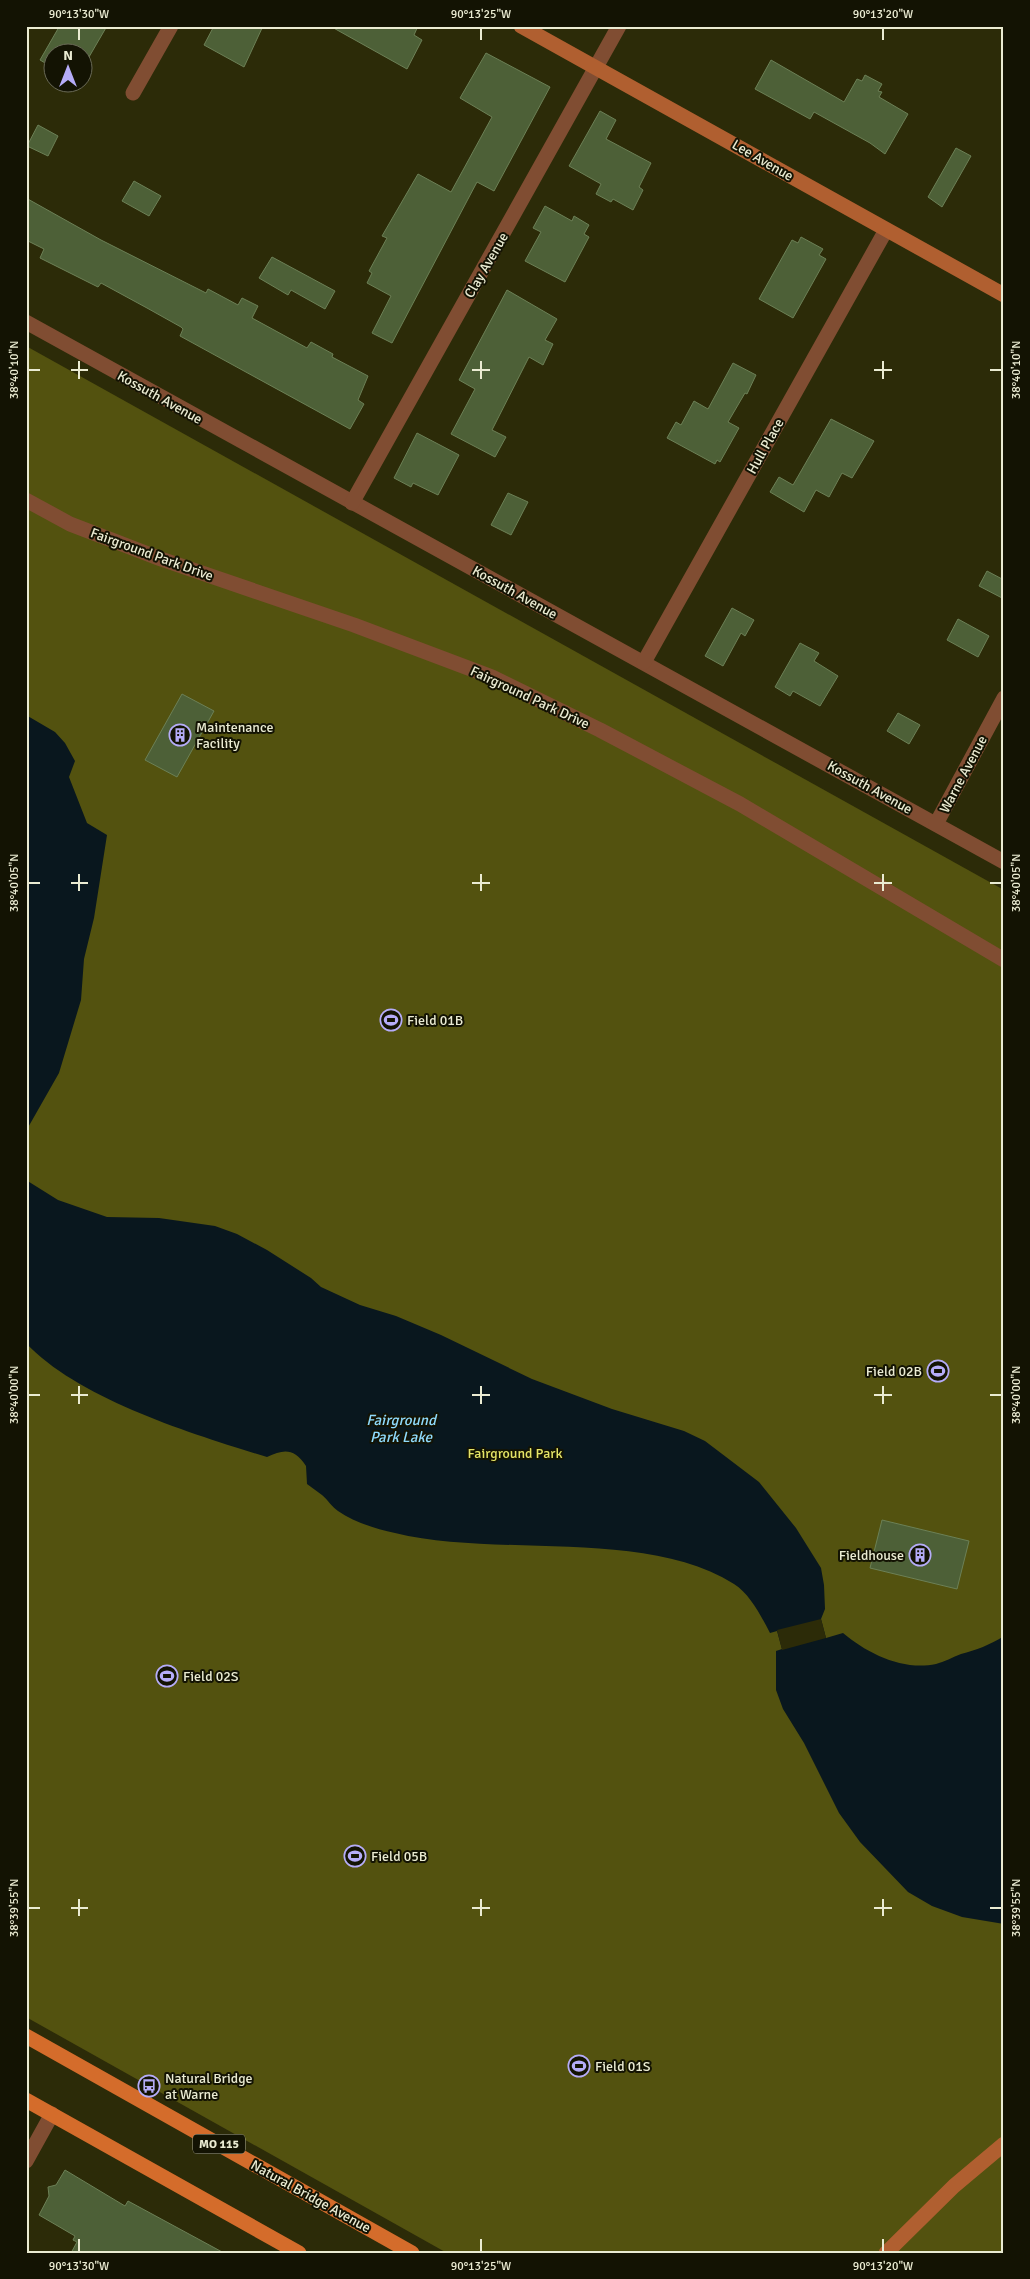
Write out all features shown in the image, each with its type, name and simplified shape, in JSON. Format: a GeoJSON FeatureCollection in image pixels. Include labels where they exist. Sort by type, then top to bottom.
{"type":"FeatureCollection","features":[{"type":"Feature","properties":{"kind":"main road","name":"Natural Bridge Avenue"},"geometry":{"type":"LineString","coordinates":[[26,2036],[412,2253]]}},
{"type":"Feature","properties":{"kind":"main road"},"geometry":{"type":"LineString","coordinates":[[26,2100],[299,2253]]}},
{"type":"Feature","properties":{"kind":"street"},"geometry":{"type":"LineString","coordinates":[[133,93],[171,26]]}},
{"type":"Feature","properties":{"kind":"street","name":"Lee Avenue"},"geometry":{"type":"LineString","coordinates":[[521,26],[1004,295]]}},
{"type":"Feature","properties":{"kind":"street","name":"Clay Avenue"},"geometry":{"type":"LineString","coordinates":[[352,503],[619,26]]}},
{"type":"Feature","properties":{"kind":"street","name":"Hull Place"},"geometry":{"type":"LineString","coordinates":[[644,662],[886,230]]}},
{"type":"Feature","properties":{"kind":"street","name":"Kossuth Avenue"},"geometry":{"type":"LineString","coordinates":[[26,322],[1004,862]]}},
{"type":"Feature","properties":{"kind":"street","name":"Fairground Park Drive"},"geometry":{"type":"LineString","coordinates":[[26,500],[70,524],[161,559],[354,624],[492,677],[600,730],[740,804],[1004,960]]}},
{"type":"Feature","properties":{"kind":"street","name":"Warne Avenue"},"geometry":{"type":"LineString","coordinates":[[936,824],[1004,698]]}},
{"type":"Feature","properties":{"kind":"street"},"geometry":{"type":"LineString","coordinates":[[26,2161],[52,2114]]}},
{"type":"Feature","properties":{"kind":"street"},"geometry":{"type":"LineString","coordinates":[[886,2253],[954,2186],[1004,2144]]}},
{"type":"Feature","properties":{"kind":"green space","name":"Fairground Park"},"geometry":{"type":"Polygon","coordinates":[[[26,346],[1004,890],[1004,2253],[447,2253],[26,2017],[26,346]]]}},
{"type":"Feature","properties":{"kind":"water"},"geometry":{"type":"Polygon","coordinates":[[[26,715],[55,732],[65,743],[75,761],[69,777],[87,823],[107,835],[94,918],[84,959],[81,1000],[59,1073],[26,1131],[26,715]]]}},
{"type":"Feature","properties":{"kind":"water","name":"Fairground Park Lake"},"geometry":{"type":"Polygon","coordinates":[[[26,1180],[58,1200],[107,1217],[159,1218],[215,1226],[237,1234],[267,1250],[311,1278],[321,1287],[360,1305],[396,1316],[441,1335],[532,1379],[612,1409],[684,1431],[705,1441],[759,1482],[796,1528],[821,1568],[825,1609],[821,1619],[826,1638],[843,1633],[863,1648],[886,1659],[899,1663],[924,1666],[936,1664],[983,1647],[1004,1636],[1004,1924],[962,1917],[932,1906],[908,1892],[860,1842],[839,1813],[804,1743],[783,1709],[776,1690],[776,1651],[782,1649],[777,1631],[770,1633],[750,1599],[734,1584],[698,1567],[658,1556],[614,1550],[479,1544],[435,1540],[373,1527],[351,1519],[338,1511],[322,1495],[307,1484],[306,1466],[293,1453],[279,1452],[267,1457],[173,1426],[106,1398],[48,1363],[26,1343],[26,1180]]]}},
{"type":"Feature","properties":{"kind":"pier"},"geometry":{"type":"Polygon","coordinates":[[[821,1619],[826,1638],[782,1650],[777,1630],[821,1619]]]}},
{"type":"Feature","properties":{"kind":"building"},"geometry":{"type":"Polygon","coordinates":[[[107,26],[92,52],[92,42],[50,42],[59,27],[107,26]]]}},
{"type":"Feature","properties":{"kind":"building"},"geometry":{"type":"Polygon","coordinates":[[[214,26],[263,26],[244,67],[204,45],[214,26]]]}},
{"type":"Feature","properties":{"kind":"building"},"geometry":{"type":"Polygon","coordinates":[[[330,26],[418,26],[414,35],[422,40],[407,69],[330,26]]]}},
{"type":"Feature","properties":{"kind":"building"},"geometry":{"type":"Polygon","coordinates":[[[486,53],[550,87],[494,191],[477,182],[392,343],[372,333],[391,296],[367,283],[372,273],[369,271],[387,238],[382,236],[418,174],[451,192],[492,117],[460,98],[486,53]]]}},
{"type":"Feature","properties":{"kind":"building"},"geometry":{"type":"Polygon","coordinates":[[[771,60],[844,102],[857,79],[862,81],[865,75],[882,84],[878,91],[882,92],[879,97],[908,114],[885,154],[870,143],[814,112],[810,119],[755,89],[771,60]]]}},
{"type":"Feature","properties":{"kind":"building"},"geometry":{"type":"Polygon","coordinates":[[[600,111],[616,120],[606,139],[651,163],[639,187],[643,190],[633,210],[613,199],[611,202],[596,194],[601,184],[569,166],[600,111]]]}},
{"type":"Feature","properties":{"kind":"building"},"geometry":{"type":"Polygon","coordinates":[[[38,125],[58,136],[48,156],[27,146],[38,125]]]}},
{"type":"Feature","properties":{"kind":"building"},"geometry":{"type":"Polygon","coordinates":[[[956,148],[971,156],[942,207],[928,197],[956,148]]]}},
{"type":"Feature","properties":{"kind":"building"},"geometry":{"type":"Polygon","coordinates":[[[134,181],[161,196],[149,216],[122,201],[134,181]]]}},
{"type":"Feature","properties":{"kind":"building"},"geometry":{"type":"Polygon","coordinates":[[[26,198],[101,240],[206,293],[208,289],[238,305],[242,298],[258,306],[252,318],[307,348],[311,342],[333,354],[332,357],[368,376],[358,400],[364,404],[350,429],[180,336],[183,329],[181,327],[147,308],[101,283],[98,287],[40,258],[44,249],[26,240],[26,198]]]}},
{"type":"Feature","properties":{"kind":"building"},"geometry":{"type":"Polygon","coordinates":[[[545,206],[572,221],[574,216],[589,225],[584,234],[589,237],[565,282],[525,261],[541,232],[533,228],[545,206]]]}},
{"type":"Feature","properties":{"kind":"building"},"geometry":{"type":"Polygon","coordinates":[[[801,237],[823,249],[819,255],[826,259],[793,318],[759,299],[792,240],[798,243],[801,237]]]}},
{"type":"Feature","properties":{"kind":"building"},"geometry":{"type":"Polygon","coordinates":[[[272,257],[335,291],[325,309],[291,290],[288,295],[259,278],[272,257]]]}},
{"type":"Feature","properties":{"kind":"building"},"geometry":{"type":"Polygon","coordinates":[[[507,290],[557,319],[545,340],[553,344],[543,365],[529,357],[492,430],[506,437],[495,457],[451,434],[475,389],[459,380],[507,290]]]}},
{"type":"Feature","properties":{"kind":"building"},"geometry":{"type":"Polygon","coordinates":[[[733,363],[756,375],[747,394],[745,393],[728,422],[739,428],[720,462],[717,460],[715,464],[667,438],[676,422],[681,425],[694,401],[708,409],[733,363]]]}},
{"type":"Feature","properties":{"kind":"building"},"geometry":{"type":"Polygon","coordinates":[[[831,419],[874,441],[852,478],[842,473],[829,497],[816,490],[804,512],[770,492],[779,477],[793,485],[831,419]]]}},
{"type":"Feature","properties":{"kind":"building"},"geometry":{"type":"Polygon","coordinates":[[[417,433],[459,455],[438,495],[413,483],[411,487],[394,478],[417,433]]]}},
{"type":"Feature","properties":{"kind":"building"},"geometry":{"type":"Polygon","coordinates":[[[508,493],[528,502],[511,535],[491,525],[508,493]]]}},
{"type":"Feature","properties":{"kind":"building"},"geometry":{"type":"Polygon","coordinates":[[[987,571],[1004,580],[1004,599],[979,586],[987,571]]]}},
{"type":"Feature","properties":{"kind":"building"},"geometry":{"type":"Polygon","coordinates":[[[732,608],[754,620],[745,636],[741,633],[723,666],[705,656],[732,608]]]}},
{"type":"Feature","properties":{"kind":"building"},"geometry":{"type":"Polygon","coordinates":[[[958,619],[989,636],[978,657],[947,640],[958,619]]]}},
{"type":"Feature","properties":{"kind":"building"},"geometry":{"type":"Polygon","coordinates":[[[800,643],[819,653],[814,661],[838,676],[820,706],[793,691],[790,696],[775,687],[800,643]]]}},
{"type":"Feature","properties":{"kind":"building","name":"Maintenance Facility"},"geometry":{"type":"Polygon","coordinates":[[[182,694],[214,711],[177,777],[145,760],[182,694]]]}},
{"type":"Feature","properties":{"kind":"building"},"geometry":{"type":"Polygon","coordinates":[[[898,713],[920,725],[909,744],[887,731],[898,713]]]}},
{"type":"Feature","properties":{"kind":"building","name":"Fieldhouse"},"geometry":{"type":"Polygon","coordinates":[[[882,1520],[969,1541],[957,1589],[870,1568],[882,1520]]]}},
{"type":"Feature","properties":{"kind":"building"},"geometry":{"type":"Polygon","coordinates":[[[65,2170],[125,2206],[128,2201],[224,2253],[71,2253],[77,2242],[73,2240],[75,2236],[39,2215],[49,2196],[48,2187],[56,2185],[65,2170]]]}},
{"type":"Feature","properties":{"kind":"place","name":"Maintenance Facility"},"geometry":{"type":"Point","coordinates":[180,735]}},
{"type":"Feature","properties":{"kind":"place","name":"Field 01B"},"geometry":{"type":"Point","coordinates":[391,1020]}},
{"type":"Feature","properties":{"kind":"place","name":"Field 02B"},"geometry":{"type":"Point","coordinates":[938,1371]}},
{"type":"Feature","properties":{"kind":"place","name":"Fieldhouse"},"geometry":{"type":"Point","coordinates":[920,1555]}},
{"type":"Feature","properties":{"kind":"place","name":"Field 02S"},"geometry":{"type":"Point","coordinates":[167,1676]}},
{"type":"Feature","properties":{"kind":"place","name":"Field 05B"},"geometry":{"type":"Point","coordinates":[355,1856]}},
{"type":"Feature","properties":{"kind":"place","name":"Field 01S"},"geometry":{"type":"Point","coordinates":[579,2066]}},
{"type":"Feature","properties":{"kind":"place","name":"Natural Bridge at Warne"},"geometry":{"type":"Point","coordinates":[149,2086]}}]}
